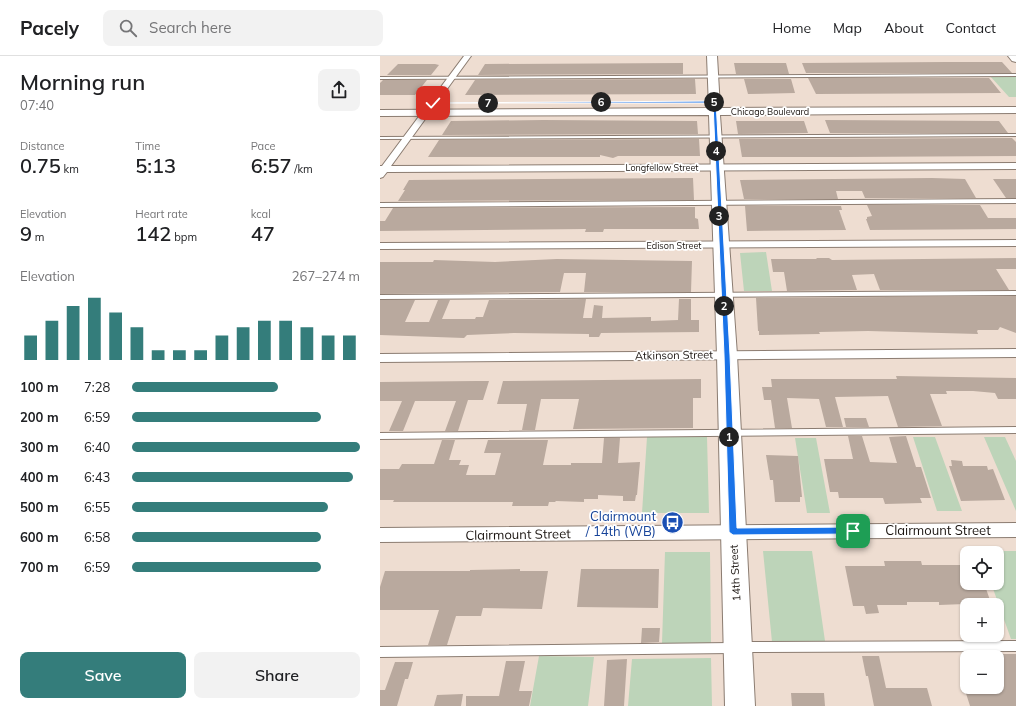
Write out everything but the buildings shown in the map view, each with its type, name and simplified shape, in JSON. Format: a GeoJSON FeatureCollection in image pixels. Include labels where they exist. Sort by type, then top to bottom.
{"type":"FeatureCollection","features":[{"type":"Feature","properties":{"kind":"street"},"geometry":{"type":"LineString","coordinates":[[382,171],[468,56]]}},
{"type":"Feature","properties":{"kind":"street","name":"14th Street"},"geometry":{"type":"LineString","coordinates":[[712,56],[720,244],[727,355],[740,706]]}},
{"type":"Feature","properties":{"kind":"street"},"geometry":{"type":"LineString","coordinates":[[1013,56],[1016,59]]}},
{"type":"Feature","properties":{"kind":"street","name":"Chicago Boulevard"},"geometry":{"type":"LineString","coordinates":[[892,106],[1016,100]]}},
{"type":"Feature","properties":{"kind":"street","name":"Chicago Boulevard"},"geometry":{"type":"LineString","coordinates":[[380,103],[572,107],[892,106],[1016,110]]}},
{"type":"Feature","properties":{"kind":"street","name":"Chicago Boulevard"},"geometry":{"type":"LineString","coordinates":[[380,113],[425,113],[572,107]]}},
{"type":"Feature","properties":{"kind":"street","name":"Longfellow Street"},"geometry":{"type":"LineString","coordinates":[[382,171],[717,167],[1016,166]]}},
{"type":"Feature","properties":{"kind":"street","name":"Edison Street"},"geometry":{"type":"LineString","coordinates":[[380,246],[1016,243]]}},
{"type":"Feature","properties":{"kind":"street","name":"Atkinson Street"},"geometry":{"type":"LineString","coordinates":[[380,358],[1016,353]]}},
{"type":"Feature","properties":{"kind":"street","name":"Clairmount Street"},"geometry":{"type":"LineString","coordinates":[[380,535],[1016,530]]}},
{"type":"Feature","properties":{"kind":"lane"},"geometry":{"type":"LineString","coordinates":[[380,78],[1016,75]]}},
{"type":"Feature","properties":{"kind":"lane"},"geometry":{"type":"LineString","coordinates":[[380,138],[1016,135]]}},
{"type":"Feature","properties":{"kind":"lane"},"geometry":{"type":"LineString","coordinates":[[380,205],[1016,201]]}},
{"type":"Feature","properties":{"kind":"lane"},"geometry":{"type":"LineString","coordinates":[[380,297],[1016,293]]}},
{"type":"Feature","properties":{"kind":"lane"},"geometry":{"type":"LineString","coordinates":[[380,436],[1016,430]]}},
{"type":"Feature","properties":{"kind":"lane"},"geometry":{"type":"LineString","coordinates":[[380,652],[1016,646]]}},
{"type":"Feature","properties":{"kind":"green space"},"geometry":{"type":"Polygon","coordinates":[[[990,76],[1016,76],[1016,97],[1009,97],[990,76]]]}},
{"type":"Feature","properties":{"kind":"green space"},"geometry":{"type":"Polygon","coordinates":[[[766,252],[772,291],[744,291],[740,253],[766,252]]]}},
{"type":"Feature","properties":{"kind":"green space"},"geometry":{"type":"Polygon","coordinates":[[[647,437],[707,437],[709,513],[642,513],[647,437]]]}},
{"type":"Feature","properties":{"kind":"green space"},"geometry":{"type":"Polygon","coordinates":[[[913,437],[935,437],[962,511],[937,511],[913,437]]]}},
{"type":"Feature","properties":{"kind":"green space"},"geometry":{"type":"Polygon","coordinates":[[[984,437],[1005,437],[1016,461],[1016,511],[984,437]]]}},
{"type":"Feature","properties":{"kind":"green space"},"geometry":{"type":"Polygon","coordinates":[[[795,438],[816,438],[830,513],[807,513],[795,438]]]}},
{"type":"Feature","properties":{"kind":"green space"},"geometry":{"type":"Polygon","coordinates":[[[763,551],[812,551],[825,641],[772,642],[763,551]]]}},
{"type":"Feature","properties":{"kind":"green space"},"geometry":{"type":"Polygon","coordinates":[[[1004,551],[1016,551],[1016,639],[1011,639],[1004,619],[1004,598],[996,598],[994,590],[1004,590],[1004,551]]]}},
{"type":"Feature","properties":{"kind":"green space"},"geometry":{"type":"Polygon","coordinates":[[[665,552],[710,552],[711,644],[662,643],[665,552]]]}},
{"type":"Feature","properties":{"kind":"green space"},"geometry":{"type":"Polygon","coordinates":[[[539,656],[594,657],[588,706],[530,706],[539,656]]]}},
{"type":"Feature","properties":{"kind":"green space"},"geometry":{"type":"Polygon","coordinates":[[[711,658],[712,706],[628,706],[632,659],[711,658]]]}},
{"type":"Feature","properties":{"kind":"place","name":"Clairmount / 14th (WB)"},"geometry":{"type":"Point","coordinates":[672,523]}},
{"type":"Feature","properties":{"kind":"route"},"geometry":{"type":"LineString","coordinates":[[433,103],[714,102],[727,355],[733,532],[853,531]]}}]}
